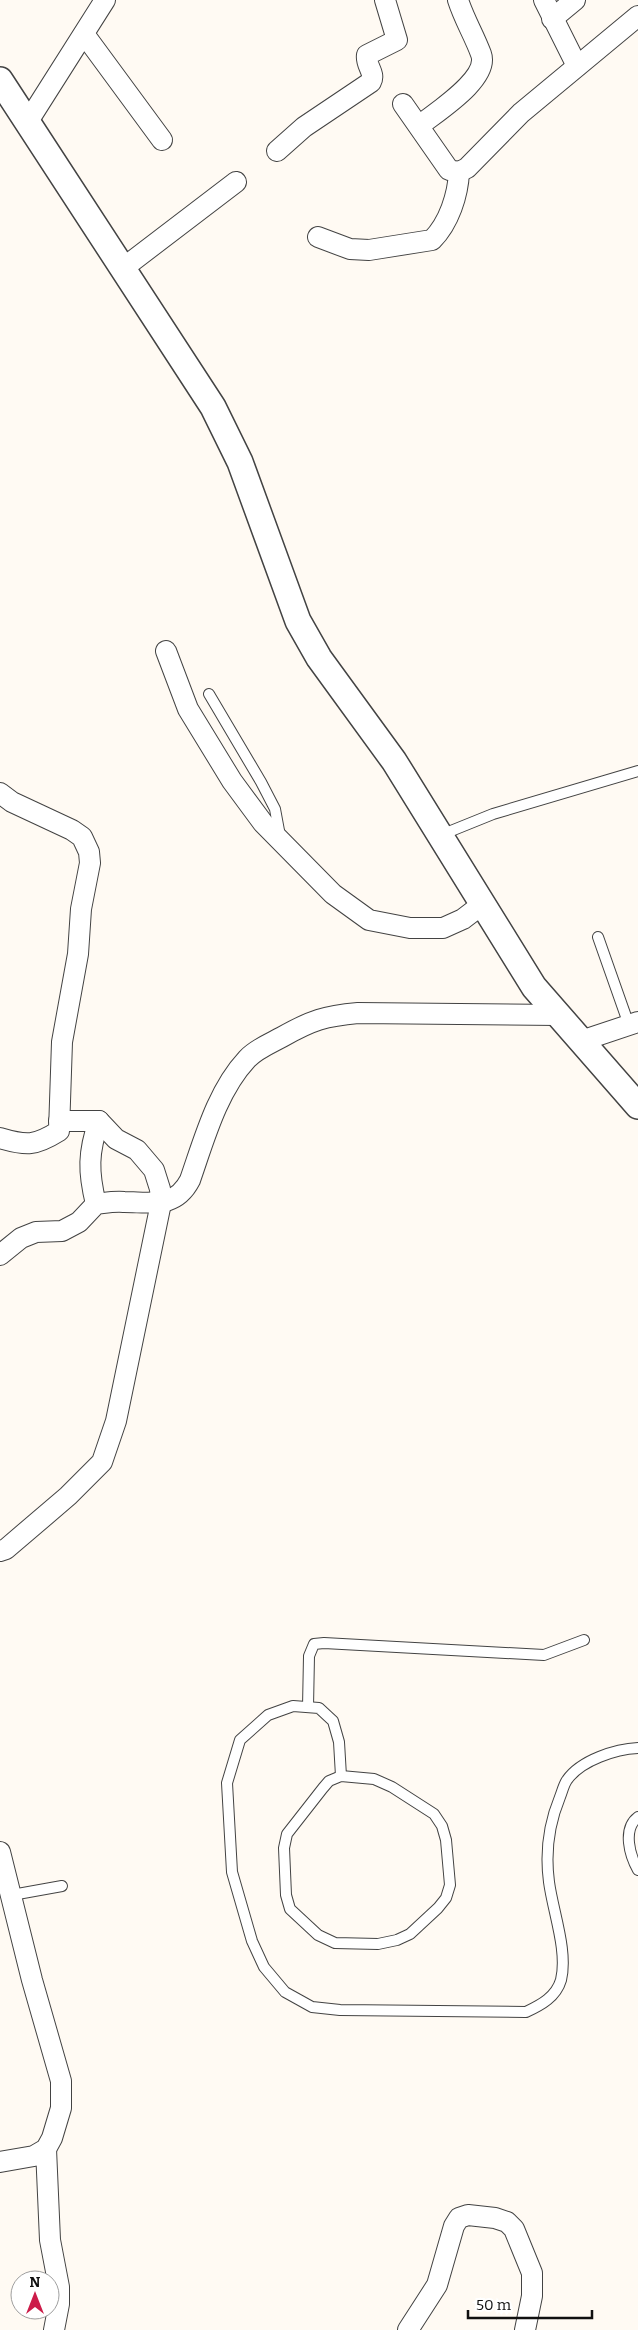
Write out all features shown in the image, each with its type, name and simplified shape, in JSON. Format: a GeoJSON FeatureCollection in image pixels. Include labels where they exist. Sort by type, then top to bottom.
{"type":"FeatureCollection","features":[{"type":"Feature","properties":{"kind":"street"},"geometry":{"type":"LineString","coordinates":[[27,123],[105,0]]}},
{"type":"Feature","properties":{"kind":"street"},"geometry":{"type":"LineString","coordinates":[[277,150],[304,127],[371,82],[373,75],[367,63],[367,55],[397,40],[385,0]]}},
{"type":"Feature","properties":{"kind":"street"},"geometry":{"type":"LineString","coordinates":[[419,126],[467,87],[481,71],[481,54],[463,16],[458,0]]}},
{"type":"Feature","properties":{"kind":"street"},"geometry":{"type":"LineString","coordinates":[[544,0],[577,66]]}},
{"type":"Feature","properties":{"kind":"street"},"geometry":{"type":"LineString","coordinates":[[552,19],[575,0]]}},
{"type":"Feature","properties":{"kind":"street"},"geometry":{"type":"LineString","coordinates":[[403,104],[449,170],[459,172],[467,168],[521,112],[638,16]]}},
{"type":"Feature","properties":{"kind":"street"},"geometry":{"type":"LineString","coordinates":[[84,34],[162,140]]}},
{"type":"Feature","properties":{"kind":"street"},"geometry":{"type":"LineString","coordinates":[[0,80],[213,407],[240,462],[298,620],[311,643],[394,761],[484,903],[534,987],[638,1106]]}},
{"type":"Feature","properties":{"kind":"street"},"geometry":{"type":"LineString","coordinates":[[318,237],[350,249],[369,250],[432,240],[439,233],[455,199],[459,172]]}},
{"type":"Feature","properties":{"kind":"street"},"geometry":{"type":"LineString","coordinates":[[122,269],[236,182]]}},
{"type":"Feature","properties":{"kind":"street"},"geometry":{"type":"LineString","coordinates":[[166,651],[188,709],[199,730],[232,781],[263,824],[333,894],[369,920],[410,928],[442,928],[463,919],[484,903]]}},
{"type":"Feature","properties":{"kind":"street"},"geometry":{"type":"LineString","coordinates":[[0,793],[12,802],[72,830],[82,837],[90,852],[90,863],[81,910],[78,954],[62,1042],[59,1131],[41,1142],[29,1144],[0,1138]]}},
{"type":"Feature","properties":{"kind":"street"},"geometry":{"type":"LineString","coordinates":[[0,1255],[21,1238],[36,1232],[62,1231],[79,1222],[96,1204],[120,1202],[161,1203],[176,1197],[185,1190],[214,1112],[247,1059],[258,1050],[310,1022],[326,1016],[358,1013],[558,1015]]}},
{"type":"Feature","properties":{"kind":"street"},"geometry":{"type":"LineString","coordinates":[[581,1041],[633,1023]]}},
{"type":"Feature","properties":{"kind":"street"},"geometry":{"type":"LineString","coordinates":[[0,1551],[6,1549],[68,1496],[102,1462],[116,1421],[161,1203],[160,1189],[154,1170],[137,1150],[116,1139],[99,1121],[59,1121]]}},
{"type":"Feature","properties":{"kind":"street"},"geometry":{"type":"LineString","coordinates":[[96,1204],[92,1187],[90,1146],[99,1121]]}},
{"type":"Feature","properties":{"kind":"street"},"geometry":{"type":"LineString","coordinates":[[0,1852],[3,1873],[12,1895],[32,1980],[61,2081],[61,2108],[52,2138],[46,2149],[50,2240],[59,2287],[59,2304],[54,2330]]}},
{"type":"Feature","properties":{"kind":"street"},"geometry":{"type":"LineString","coordinates":[[0,2162],[34,2156],[46,2149]]}},
{"type":"Feature","properties":{"kind":"street"},"geometry":{"type":"LineString","coordinates":[[408,2330],[437,2285],[454,2226],[459,2218],[468,2215],[496,2218],[507,2222],[514,2229],[532,2273],[532,2296],[525,2330]]}},
{"type":"Feature","properties":{"kind":"lane"},"geometry":{"type":"LineString","coordinates":[[210,694],[275,809],[280,840]]}},
{"type":"Feature","properties":{"kind":"lane"},"geometry":{"type":"LineString","coordinates":[[441,836],[493,814],[638,771]]}},
{"type":"Feature","properties":{"kind":"lane"},"geometry":{"type":"LineString","coordinates":[[598,936],[633,1023]]}},
{"type":"Feature","properties":{"kind":"lane"},"geometry":{"type":"LineString","coordinates":[[308,1707],[309,1656],[314,1644],[544,1655],[584,1640]]}},
{"type":"Feature","properties":{"kind":"lane"},"geometry":{"type":"LineString","coordinates":[[341,1776],[339,1742],[333,1721],[319,1708],[293,1706],[268,1715],[240,1740],[227,1783],[232,1872],[252,1941],[264,1967],[285,1992],[312,2006],[340,2010],[526,2012],[548,2001],[561,1981],[563,1953],[548,1872],[546,1845],[552,1816],[567,1779],[595,1758],[625,1749],[638,1748]]}},
{"type":"Feature","properties":{"kind":"lane"},"geometry":{"type":"LineString","coordinates":[[341,1776],[374,1779],[392,1787],[434,1814],[442,1826],[446,1840],[450,1885],[446,1898],[410,1934],[397,1940],[378,1944],[335,1943],[318,1935],[290,1909],[286,1895],[284,1848],[287,1834],[322,1788],[329,1781],[341,1776]]}},
{"type":"Feature","properties":{"kind":"lane"},"geometry":{"type":"LineString","coordinates":[[638,1817],[628,1836],[631,1858],[638,1870]]}},
{"type":"Feature","properties":{"kind":"lane"},"geometry":{"type":"LineString","coordinates":[[12,1895],[62,1886]]}}]}
